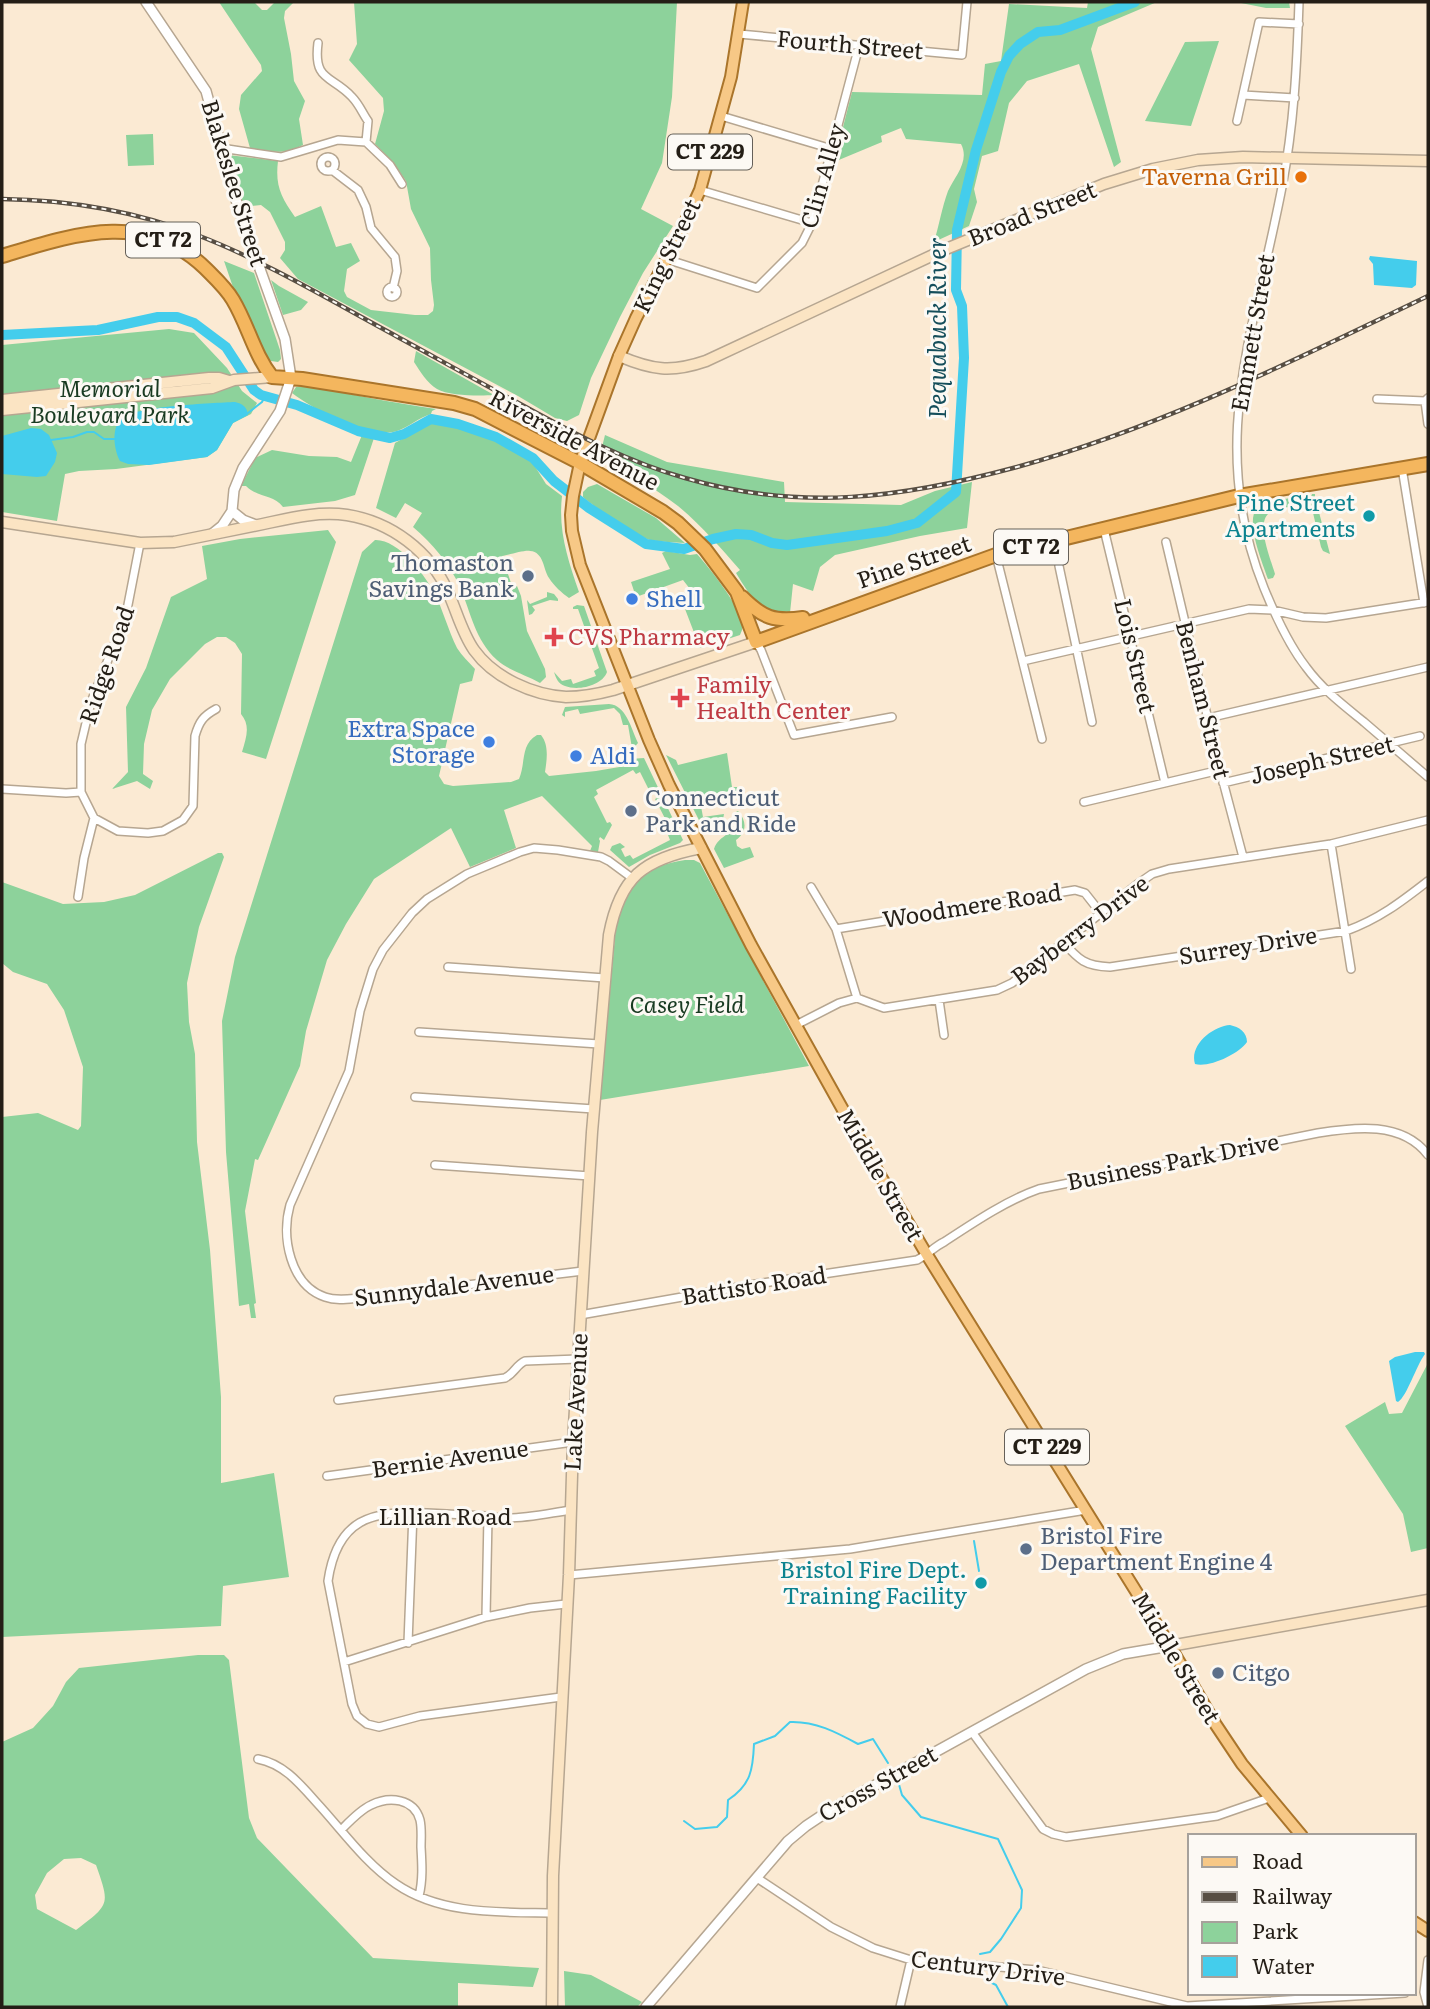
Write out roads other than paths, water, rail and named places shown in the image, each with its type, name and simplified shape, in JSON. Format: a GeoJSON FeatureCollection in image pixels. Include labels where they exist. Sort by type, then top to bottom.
{"type":"FeatureCollection","features":[{"type":"Feature","properties":{"kind":"highway","name":"CT 72"},"geometry":{"type":"LineString","coordinates":[[2,257],[97,232],[132,232],[166,241],[198,261],[232,297],[262,364],[272,377]]}},
{"type":"Feature","properties":{"kind":"highway","name":"Riverside Avenue"},"geometry":{"type":"LineString","coordinates":[[272,377],[414,396],[465,406],[498,420],[580,463],[648,502],[681,526],[705,549],[737,592],[756,642]]}},
{"type":"Feature","properties":{"kind":"highway","name":"Pine Street"},"geometry":{"type":"LineString","coordinates":[[756,642],[996,555],[1239,496],[1428,464]]}},
{"type":"Feature","properties":{"kind":"highway","name":"CT 72"},"geometry":{"type":"LineString","coordinates":[[737,592],[754,610],[766,617],[779,620],[828,614]]}},
{"type":"Feature","properties":{"kind":"main road","name":"King Street"},"geometry":{"type":"LineString","coordinates":[[580,463],[619,356],[700,190],[721,116],[743,2]]}},
{"type":"Feature","properties":{"kind":"main road","name":"Broad Street"},"geometry":{"type":"LineString","coordinates":[[619,356],[660,369],[687,368],[969,240],[1104,184],[1164,166],[1242,156],[1428,161]]}},
{"type":"Feature","properties":{"kind":"main road"},"geometry":{"type":"LineString","coordinates":[[2,410],[212,388],[231,381],[272,377]]}},
{"type":"Feature","properties":{"kind":"main road"},"geometry":{"type":"LineString","coordinates":[[2,400],[209,378],[231,381]]}},
{"type":"Feature","properties":{"kind":"main road","name":"Middle Street"},"geometry":{"type":"LineString","coordinates":[[580,463],[571,506],[572,531],[580,565],[668,785],[701,848],[871,1160],[927,1255],[1226,1741],[1300,1834]]}},
{"type":"Feature","properties":{"kind":"main road","name":"Pine Street"},"geometry":{"type":"LineString","coordinates":[[2,522],[140,543],[174,542],[300,516],[331,513],[371,521],[390,529],[419,550],[434,568],[475,652],[499,674],[544,694],[568,697],[592,695],[627,686],[756,642]]}},
{"type":"Feature","properties":{"kind":"main road","name":"Lake Avenue"},"geometry":{"type":"LineString","coordinates":[[552,2007],[552,1913],[580,1315],[599,1044],[613,915],[622,892],[632,878],[657,861],[701,848]]}},
{"type":"Feature","properties":{"kind":"main road"},"geometry":{"type":"LineString","coordinates":[[1170,1646],[1428,1600]]}},
{"type":"Feature","properties":{"kind":"street","name":"Blakeslee Street"},"geometry":{"type":"LineString","coordinates":[[146,2],[206,91],[239,213],[285,339],[291,378]]}},
{"type":"Feature","properties":{"kind":"street","name":"Fourth Street"},"geometry":{"type":"LineString","coordinates":[[738,34],[962,55],[967,2]]}},
{"type":"Feature","properties":{"kind":"street","name":"Emmett Street"},"geometry":{"type":"LineString","coordinates":[[1299,4],[1295,98],[1287,158],[1246,348],[1239,393],[1236,439],[1239,496],[1247,539],[1257,572],[1273,610],[1304,665],[1326,690],[1428,777]]}},
{"type":"Feature","properties":{"kind":"street"},"geometry":{"type":"LineString","coordinates":[[1237,121],[1259,22],[1299,24]]}},
{"type":"Feature","properties":{"kind":"street"},"geometry":{"type":"LineString","coordinates":[[318,43],[320,70],[327,79],[352,97],[368,121],[366,142]]}},
{"type":"Feature","properties":{"kind":"street","name":"Clin Alley"},"geometry":{"type":"LineString","coordinates":[[666,259],[757,288],[802,243],[812,223],[859,46]]}},
{"type":"Feature","properties":{"kind":"street"},"geometry":{"type":"LineString","coordinates":[[1243,95],[1295,98]]}},
{"type":"Feature","properties":{"kind":"street"},"geometry":{"type":"LineString","coordinates":[[721,116],[832,149]]}},
{"type":"Feature","properties":{"kind":"street"},"geometry":{"type":"LineString","coordinates":[[221,148],[281,157],[338,140],[366,142],[390,165],[402,184]]}},
{"type":"Feature","properties":{"kind":"street"},"geometry":{"type":"LineString","coordinates":[[318,147],[324,159],[322,168],[332,170],[358,190],[371,228],[395,257],[397,271],[393,288]]}},
{"type":"Feature","properties":{"kind":"street"},"geometry":{"type":"LineString","coordinates":[[700,190],[812,223]]}},
{"type":"Feature","properties":{"kind":"street"},"geometry":{"type":"LineString","coordinates":[[211,534],[222,526],[232,512],[234,490],[243,468],[280,411],[291,378]]}},
{"type":"Feature","properties":{"kind":"street"},"geometry":{"type":"LineString","coordinates":[[1377,399],[1427,400],[1428,424]]}},
{"type":"Feature","properties":{"kind":"street"},"geometry":{"type":"LineString","coordinates":[[1023,661],[1249,609],[1326,618],[1426,603],[1402,468]]}},
{"type":"Feature","properties":{"kind":"street"},"geometry":{"type":"LineString","coordinates":[[232,512],[256,525]]}},
{"type":"Feature","properties":{"kind":"street","name":"Lois Street"},"geometry":{"type":"LineString","coordinates":[[1104,530],[1165,783]]}},
{"type":"Feature","properties":{"kind":"street","name":"Benham Street"},"geometry":{"type":"LineString","coordinates":[[1166,542],[1243,857]]}},
{"type":"Feature","properties":{"kind":"street","name":"Ridge Road"},"geometry":{"type":"LineString","coordinates":[[94,818],[81,792],[81,744],[91,702],[126,615],[140,543]]}},
{"type":"Feature","properties":{"kind":"street"},"geometry":{"type":"LineString","coordinates":[[996,555],[1042,739]]}},
{"type":"Feature","properties":{"kind":"street"},"geometry":{"type":"LineString","coordinates":[[1059,566],[1092,722]]}},
{"type":"Feature","properties":{"kind":"street"},"geometry":{"type":"LineString","coordinates":[[756,642],[794,735],[892,717]]}},
{"type":"Feature","properties":{"kind":"street"},"geometry":{"type":"LineString","coordinates":[[1208,718],[1428,667]]}},
{"type":"Feature","properties":{"kind":"street"},"geometry":{"type":"LineString","coordinates":[[78,897],[94,818],[118,831],[148,833],[163,831],[183,820],[193,806],[195,736],[198,725],[204,715],[216,709]]}},
{"type":"Feature","properties":{"kind":"street","name":"Joseph Street"},"geometry":{"type":"LineString","coordinates":[[1223,783],[1420,736]]}},
{"type":"Feature","properties":{"kind":"street"},"geometry":{"type":"LineString","coordinates":[[1084,802],[1220,770]]}},
{"type":"Feature","properties":{"kind":"street"},"geometry":{"type":"LineString","coordinates":[[2,789],[81,792]]}},
{"type":"Feature","properties":{"kind":"street","name":"Bayberry Drive"},"geometry":{"type":"LineString","coordinates":[[857,998],[884,1009],[997,990],[1012,983],[1152,874],[1169,869],[1331,844],[1428,820]]}},
{"type":"Feature","properties":{"kind":"street"},"geometry":{"type":"LineString","coordinates":[[1331,844],[1351,969]]}},
{"type":"Feature","properties":{"kind":"street","name":"Sunnydale Avenue"},"geometry":{"type":"LineString","coordinates":[[583,1271],[335,1299],[316,1293],[295,1270],[286,1218],[349,1071],[360,1011],[373,969],[383,950],[412,913],[427,899],[467,874],[528,849],[558,850],[601,857],[632,878]]}},
{"type":"Feature","properties":{"kind":"street","name":"Surrey Drive"},"geometry":{"type":"LineString","coordinates":[[1063,942],[1084,963],[1110,967],[1346,931],[1382,915],[1428,881]]}},
{"type":"Feature","properties":{"kind":"street"},"geometry":{"type":"LineString","coordinates":[[796,1024],[839,1003],[857,998],[836,929],[811,887]]}},
{"type":"Feature","properties":{"kind":"street","name":"Woodmere Road"},"geometry":{"type":"LineString","coordinates":[[836,929],[1074,890],[1085,893],[1100,912]]}},
{"type":"Feature","properties":{"kind":"street"},"geometry":{"type":"LineString","coordinates":[[448,967],[605,978]]}},
{"type":"Feature","properties":{"kind":"street"},"geometry":{"type":"LineString","coordinates":[[939,1000],[944,1035]]}},
{"type":"Feature","properties":{"kind":"street"},"geometry":{"type":"LineString","coordinates":[[419,1032],[599,1044]]}},
{"type":"Feature","properties":{"kind":"street"},"geometry":{"type":"LineString","coordinates":[[415,1097],[594,1110]]}},
{"type":"Feature","properties":{"kind":"street","name":"Business Park Drive"},"geometry":{"type":"LineString","coordinates":[[927,1255],[940,1244],[1031,1192],[1118,1172],[1355,1127],[1386,1130],[1405,1137],[1428,1155]]}},
{"type":"Feature","properties":{"kind":"street"},"geometry":{"type":"LineString","coordinates":[[435,1164],[590,1176]]}},
{"type":"Feature","properties":{"kind":"street","name":"Battisto Road"},"geometry":{"type":"LineString","coordinates":[[580,1315],[756,1284],[917,1260],[927,1255]]}},
{"type":"Feature","properties":{"kind":"street"},"geometry":{"type":"LineString","coordinates":[[338,1400],[505,1378],[525,1361],[578,1359]]}},
{"type":"Feature","properties":{"kind":"street","name":"Bernie Avenue"},"geometry":{"type":"LineString","coordinates":[[327,1476],[573,1443]]}},
{"type":"Feature","properties":{"kind":"street","name":"Lillian Road"},"geometry":{"type":"LineString","coordinates":[[561,1697],[420,1716],[379,1727],[367,1724],[357,1716],[352,1704],[328,1581],[334,1553],[343,1537],[368,1517],[388,1513],[413,1513],[506,1519],[571,1510]]}},
{"type":"Feature","properties":{"kind":"street"},"geometry":{"type":"LineString","coordinates":[[569,1575],[850,1549],[1086,1510]]}},
{"type":"Feature","properties":{"kind":"street"},"geometry":{"type":"LineString","coordinates":[[408,1643],[413,1513]]}},
{"type":"Feature","properties":{"kind":"street"},"geometry":{"type":"LineString","coordinates":[[486,1618],[488,1517]]}},
{"type":"Feature","properties":{"kind":"street"},"geometry":{"type":"LineString","coordinates":[[344,1662],[486,1618],[530,1608],[566,1604]]}},
{"type":"Feature","properties":{"kind":"street","name":"Cross Street"},"geometry":{"type":"LineString","coordinates":[[646,2007],[757,1878],[806,1826],[1086,1669],[1123,1654],[1170,1646]]}},
{"type":"Feature","properties":{"kind":"street"},"geometry":{"type":"LineString","coordinates":[[972,1732],[1043,1829],[1054,1835],[1066,1837],[1217,1815],[1269,1798]]}},
{"type":"Feature","properties":{"kind":"street"},"geometry":{"type":"LineString","coordinates":[[258,1759],[276,1765],[292,1776],[382,1873],[418,1896],[441,1904],[494,1912],[552,1913]]}},
{"type":"Feature","properties":{"kind":"street"},"geometry":{"type":"LineString","coordinates":[[341,1830],[370,1805],[384,1800],[398,1799],[416,1810],[421,1828],[422,1883],[418,1896]]}},
{"type":"Feature","properties":{"kind":"street","name":"Century Drive"},"geometry":{"type":"LineString","coordinates":[[757,1878],[831,1927],[873,1948],[911,1960],[1037,1970],[1187,2007],[1374,1995]]}},
{"type":"Feature","properties":{"kind":"street"},"geometry":{"type":"LineString","coordinates":[[900,2007],[911,1960]]}},
{"type":"Feature","properties":{"kind":"street"},"geometry":{"type":"LineString","coordinates":[[1428,1960],[1424,1992],[1428,2007]]}},
{"type":"Feature","properties":{"kind":"street"},"geometry":{"type":"LineString","coordinates":[[1416,1993],[1424,1992]]}},
{"type":"Feature","properties":{"kind":"water"},"geometry":{"type":"Polygon","coordinates":[[[1370,256],[1417,261],[1416,285],[1412,288],[1374,285],[1370,256]]]}},
{"type":"Feature","properties":{"kind":"water"},"geometry":{"type":"Polygon","coordinates":[[[235,402],[247,409],[248,415],[233,423],[217,450],[207,457],[149,465],[120,461],[115,446],[116,428],[121,419],[128,415],[175,406],[235,402]]]}},
{"type":"Feature","properties":{"kind":"water"},"geometry":{"type":"Polygon","coordinates":[[[31,428],[41,429],[49,435],[57,453],[55,462],[46,476],[2,474],[2,436],[31,428]]]}},
{"type":"Feature","properties":{"kind":"water"},"geometry":{"type":"Polygon","coordinates":[[[1230,1025],[1246,1035],[1247,1042],[1243,1047],[1215,1062],[1195,1064],[1196,1050],[1204,1038],[1223,1026],[1230,1025]]]}},
{"type":"Feature","properties":{"kind":"water"},"geometry":{"type":"Polygon","coordinates":[[[1415,1352],[1425,1354],[1405,1394],[1398,1402],[1389,1361],[1415,1352]]]}},
{"type":"Feature","properties":{"kind":"waterway","name":"Pequabuck River"},"geometry":{"type":"LineString","coordinates":[[2,335],[98,330],[158,317],[177,317],[194,323],[226,347],[254,390],[261,395],[297,405],[358,431],[390,438],[404,434],[431,419],[458,424],[496,437],[533,458],[554,481],[589,508],[646,544],[684,549],[736,534],[751,535],[787,545],[887,531],[917,523],[956,492],[964,358],[962,306],[956,290],[957,230],[976,150],[1001,72],[1009,56],[1020,44],[1038,32],[1060,30],[1135,2]]}},
{"type":"Feature","properties":{"kind":"waterway"},"geometry":{"type":"LineString","coordinates":[[248,413],[262,402],[265,396]]}},
{"type":"Feature","properties":{"kind":"waterway"},"geometry":{"type":"LineString","coordinates":[[51,440],[87,432],[94,432],[104,439],[115,439]]}},
{"type":"Feature","properties":{"kind":"waterway"},"geometry":{"type":"LineString","coordinates":[[974,1541],[979,1571]]}},
{"type":"Feature","properties":{"kind":"waterway"},"geometry":{"type":"LineString","coordinates":[[684,1821],[695,1829],[717,1827],[727,1817],[728,1800],[742,1788],[749,1776],[754,1744],[775,1736],[790,1722],[817,1725],[858,1744],[873,1739],[888,1763]]}},
{"type":"Feature","properties":{"kind":"waterway"},"geometry":{"type":"LineString","coordinates":[[898,1781],[902,1795],[921,1817],[998,1839],[1022,1890],[1021,1908],[990,1952],[980,1954]]}},
{"type":"Feature","properties":{"kind":"waterway"},"geometry":{"type":"LineString","coordinates":[[984,1979],[996,1985],[1008,2007]]}},
{"type":"Feature","properties":{"kind":"railway"},"geometry":{"type":"LineString","coordinates":[[2,199],[101,208],[150,219],[197,235],[298,282],[543,416],[643,464],[728,489],[811,498],[851,497],[933,487],[1071,451],[1227,390],[1428,296]]}},
{"type":"Feature","properties":{"kind":"place","name":"Taverna Grill"},"geometry":{"type":"Point","coordinates":[1301,177]}},
{"type":"Feature","properties":{"kind":"place","name":"Pine Street Apartments"},"geometry":{"type":"Point","coordinates":[1369,516]}},
{"type":"Feature","properties":{"kind":"place","name":"Thomaston Savings Bank"},"geometry":{"type":"Point","coordinates":[528,576]}},
{"type":"Feature","properties":{"kind":"place","name":"Shell"},"geometry":{"type":"Point","coordinates":[632,599]}},
{"type":"Feature","properties":{"kind":"place","name":"CVS Pharmacy"},"geometry":{"type":"Point","coordinates":[554,637]}},
{"type":"Feature","properties":{"kind":"place","name":"Family Health Center"},"geometry":{"type":"Point","coordinates":[680,698]}},
{"type":"Feature","properties":{"kind":"place","name":"Extra Space Storage"},"geometry":{"type":"Point","coordinates":[489,742]}},
{"type":"Feature","properties":{"kind":"place","name":"Aldi"},"geometry":{"type":"Point","coordinates":[576,756]}},
{"type":"Feature","properties":{"kind":"place","name":"Connecticut Park and Ride"},"geometry":{"type":"Point","coordinates":[631,811]}},
{"type":"Feature","properties":{"kind":"place","name":"Bristol Fire Department Engine 4"},"geometry":{"type":"Point","coordinates":[1026,1549]}},
{"type":"Feature","properties":{"kind":"place","name":"Bristol Fire Dept. Training Facility"},"geometry":{"type":"Point","coordinates":[981,1583]}},
{"type":"Feature","properties":{"kind":"place","name":"Citgo"},"geometry":{"type":"Point","coordinates":[1218,1673]}},
{"type":"Feature","properties":{"kind":"park label","name":"Memorial Boulevard Park"},"geometry":{"type":"Point","coordinates":[110,402]}},
{"type":"Feature","properties":{"kind":"park label","name":"Casey Field"},"geometry":{"type":"Point","coordinates":[687,1005]}}]}
